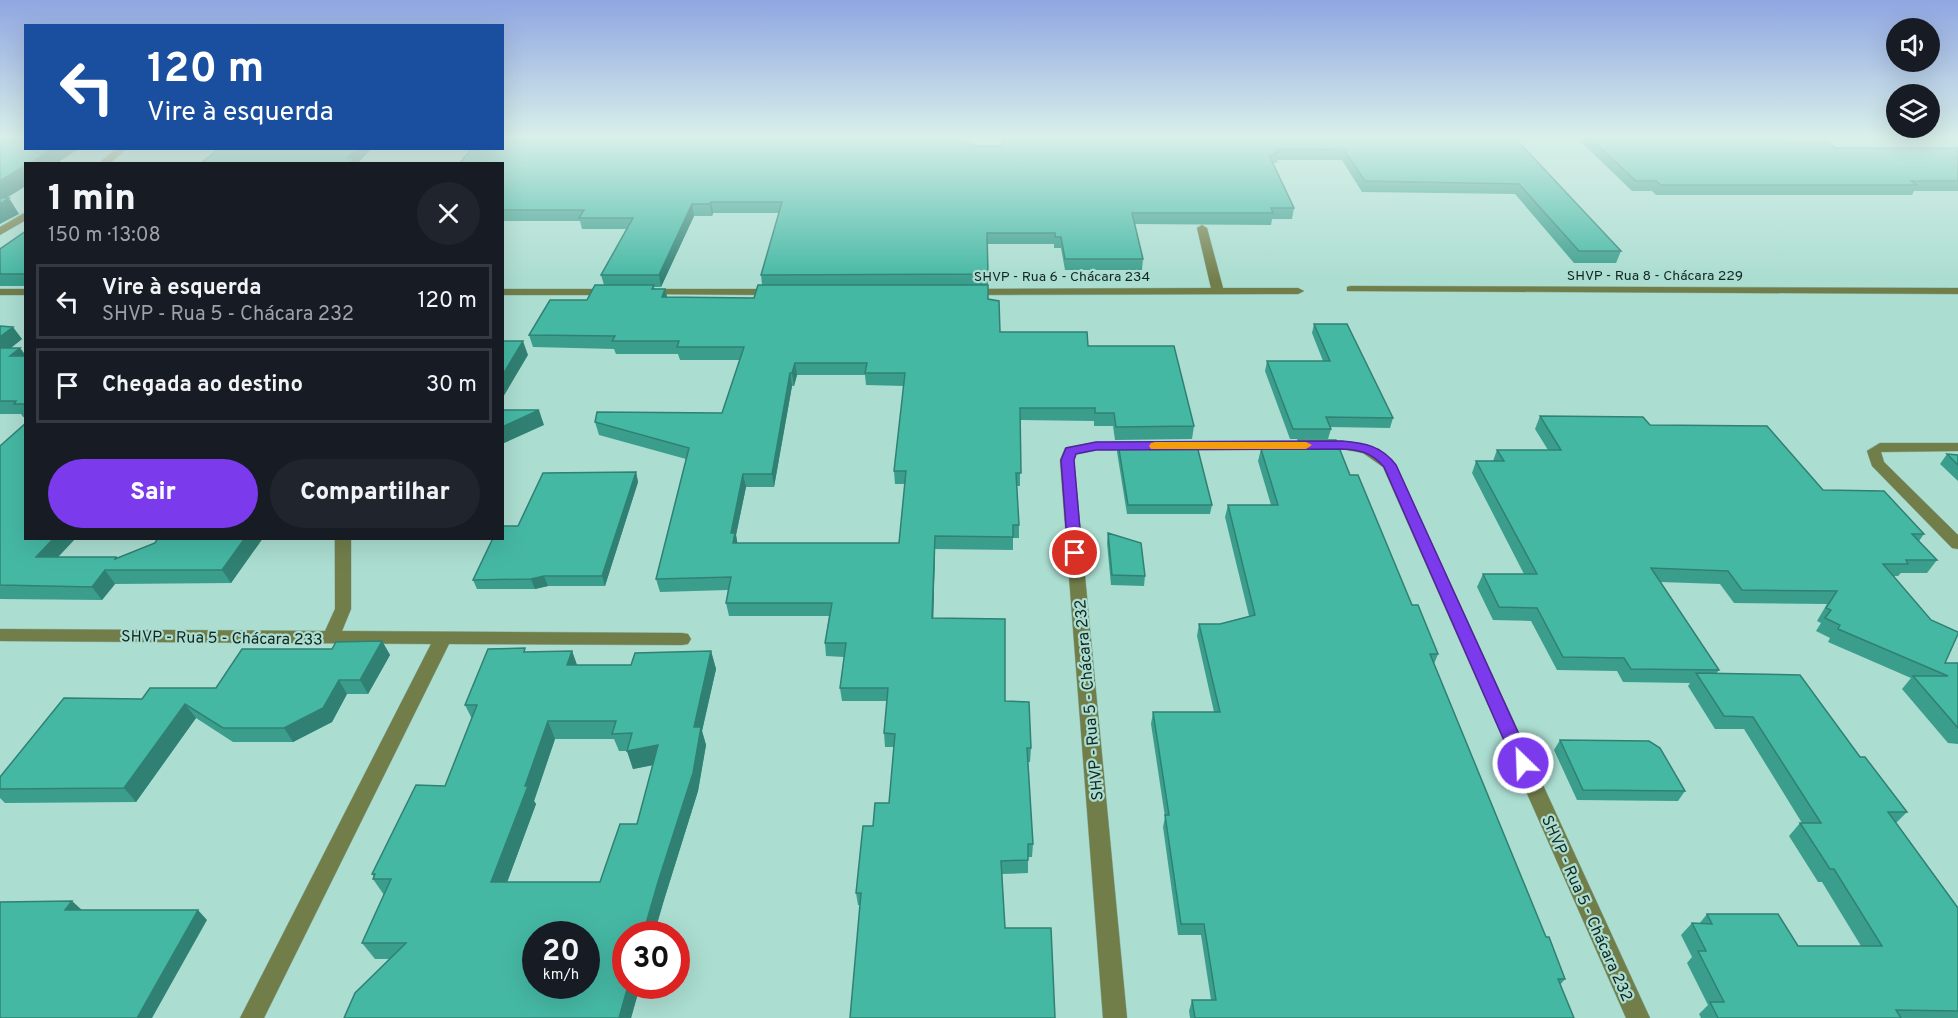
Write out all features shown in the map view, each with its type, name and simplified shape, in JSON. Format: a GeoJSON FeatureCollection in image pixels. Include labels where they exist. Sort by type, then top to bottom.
{"type":"FeatureCollection","features":[{"type":"Feature","properties":{"kind":"street"},"geometry":{"type":"LineString","coordinates":[[0,232],[24,216]]}},
{"type":"Feature","properties":{"kind":"street"},"geometry":{"type":"LineString","coordinates":[[1202,228],[1218,291]]}},
{"type":"Feature","properties":{"kind":"street","name":"SHVP - Rua 8 - Chácara 229"},"geometry":{"type":"LineString","coordinates":[[1351,289],[1958,291]]}},
{"type":"Feature","properties":{"kind":"street","name":"SHVP - Rua 6 - Chácara 234"},"geometry":{"type":"LineString","coordinates":[[956,291],[1298,291]]}},
{"type":"Feature","properties":{"kind":"street"},"geometry":{"type":"LineString","coordinates":[[0,292],[24,292]]}},
{"type":"Feature","properties":{"kind":"street"},"geometry":{"type":"LineString","coordinates":[[504,292],[789,292]]}},
{"type":"Feature","properties":{"kind":"street","name":"SHVP - Rua 5 - Chácara 232"},"geometry":{"type":"LineString","coordinates":[[1115,1018],[1067,460],[1070,451],[1081,448],[1158,446],[1342,445],[1365,447],[1380,455],[1389,465],[1638,1018]]}},
{"type":"Feature","properties":{"kind":"street"},"geometry":{"type":"LineString","coordinates":[[1958,447],[1880,447],[1874,451],[1877,463],[1958,544]]}},
{"type":"Feature","properties":{"kind":"street"},"geometry":{"type":"LineString","coordinates":[[330,638],[343,609],[343,540]]}},
{"type":"Feature","properties":{"kind":"street","name":"SHVP - Rua 5 - Chácara 233"},"geometry":{"type":"LineString","coordinates":[[0,635],[682,639]]}},
{"type":"Feature","properties":{"kind":"street"},"geometry":{"type":"LineString","coordinates":[[252,1018],[443,638]]}},
{"type":"Feature","properties":{"kind":"building"},"geometry":{"type":"Polygon","coordinates":[[[504,185],[1283,185],[1294,208],[1271,208],[1273,213],[1132,213],[1143,259],[1065,259],[1061,237],[1055,237],[1055,233],[987,233],[988,274],[761,275],[782,202],[692,204],[659,275],[601,275],[633,218],[579,218],[584,210],[504,210],[504,185]]]}},
{"type":"Feature","properties":{"kind":"building"},"geometry":{"type":"Polygon","coordinates":[[[1519,185],[1559,185],[1621,251],[1579,251],[1519,185]]]}},
{"type":"Feature","properties":{"kind":"building"},"geometry":{"type":"Polygon","coordinates":[[[1660,185],[1917,185],[1661,185],[1660,185]]]}},
{"type":"Feature","properties":{"kind":"building"},"geometry":{"type":"Polygon","coordinates":[[[0,198],[9,198],[0,204],[0,198]]]}},
{"type":"Feature","properties":{"kind":"building"},"geometry":{"type":"Polygon","coordinates":[[[24,232],[24,274],[0,274],[0,249],[24,232]]]}},
{"type":"Feature","properties":{"kind":"building"},"geometry":{"type":"Polygon","coordinates":[[[595,285],[654,285],[652,289],[665,289],[662,297],[754,298],[758,285],[988,285],[988,299],[999,301],[1000,332],[1087,332],[1088,346],[1174,346],[1194,426],[1116,427],[1114,413],[1095,413],[1095,408],[1020,408],[1021,473],[1016,473],[1019,525],[1013,525],[1013,537],[935,536],[932,618],[1005,619],[1005,701],[1029,702],[1031,748],[1027,748],[1033,844],[1028,844],[1028,860],[1001,861],[1005,928],[1051,928],[1055,1018],[850,1018],[861,893],[856,893],[863,826],[873,826],[875,803],[889,803],[895,734],[884,733],[888,688],[840,688],[846,643],[825,643],[832,603],[726,603],[731,577],[656,579],[689,448],[595,422],[597,412],[722,413],[744,347],[677,347],[679,341],[612,341],[615,336],[529,335],[550,300],[587,300],[595,285]],[[795,363],[790,373],[772,474],[743,474],[731,533],[735,533],[733,543],[899,543],[906,471],[894,471],[905,373],[865,373],[867,363],[795,363]]]}},
{"type":"Feature","properties":{"kind":"building"},"geometry":{"type":"Polygon","coordinates":[[[1314,324],[1347,324],[1393,418],[1326,417],[1331,429],[1293,429],[1267,361],[1330,361],[1314,324]]]}},
{"type":"Feature","properties":{"kind":"building"},"geometry":{"type":"Polygon","coordinates":[[[0,326],[13,327],[0,337],[0,326]]]}},
{"type":"Feature","properties":{"kind":"building"},"geometry":{"type":"Polygon","coordinates":[[[504,341],[523,341],[504,373],[504,341]]]}},
{"type":"Feature","properties":{"kind":"building"},"geometry":{"type":"Polygon","coordinates":[[[0,348],[20,348],[10,356],[24,356],[24,404],[14,404],[16,401],[0,401],[0,348]]]}},
{"type":"Feature","properties":{"kind":"building"},"geometry":{"type":"Polygon","coordinates":[[[504,410],[539,410],[504,426],[504,410]]]}},
{"type":"Feature","properties":{"kind":"building"},"geometry":{"type":"Polygon","coordinates":[[[1540,416],[1643,417],[1650,425],[1767,426],[1823,490],[1884,491],[1924,534],[1912,534],[1937,560],[1906,560],[1908,564],[1883,564],[1931,620],[1958,632],[1945,663],[1958,663],[1958,728],[1913,676],[1948,676],[1838,629],[1840,625],[1825,618],[1831,610],[1826,608],[1837,591],[1742,590],[1728,571],[1651,568],[1719,670],[1631,669],[1624,658],[1563,657],[1537,608],[1499,607],[1483,574],[1537,574],[1476,461],[1504,461],[1497,450],[1561,450],[1540,416]]]}},
{"type":"Feature","properties":{"kind":"building"},"geometry":{"type":"Polygon","coordinates":[[[24,425],[24,540],[52,540],[36,557],[116,557],[115,559],[155,543],[157,540],[244,540],[222,570],[105,570],[92,587],[0,585],[0,446],[24,425]]]}},
{"type":"Feature","properties":{"kind":"building"},"geometry":{"type":"Polygon","coordinates":[[[1298,440],[1336,440],[1350,475],[1358,475],[1412,605],[1418,605],[1438,654],[1430,654],[1546,937],[1549,937],[1565,979],[1558,979],[1574,1018],[1195,1018],[1192,1000],[1216,1000],[1204,924],[1181,924],[1165,815],[1169,815],[1153,712],[1220,712],[1199,624],[1220,624],[1255,615],[1228,505],[1278,505],[1261,449],[1301,449],[1298,440]]]}},
{"type":"Feature","properties":{"kind":"building"},"geometry":{"type":"Polygon","coordinates":[[[1196,442],[1212,505],[1128,505],[1118,443],[1196,442]]]}},
{"type":"Feature","properties":{"kind":"building"},"geometry":{"type":"Polygon","coordinates":[[[1947,454],[1958,455],[1958,465],[1947,454]]]}},
{"type":"Feature","properties":{"kind":"building"},"geometry":{"type":"Polygon","coordinates":[[[636,472],[602,576],[473,580],[492,540],[504,540],[504,526],[518,526],[543,473],[636,472]]]}},
{"type":"Feature","properties":{"kind":"building"},"geometry":{"type":"Polygon","coordinates":[[[1108,533],[1141,543],[1145,576],[1112,575],[1108,533]]]}},
{"type":"Feature","properties":{"kind":"building"},"geometry":{"type":"Polygon","coordinates":[[[382,641],[360,680],[339,680],[323,708],[284,728],[223,728],[185,704],[124,788],[0,789],[0,777],[64,698],[142,699],[150,688],[216,688],[242,649],[332,649],[336,642],[382,641]]]}},
{"type":"Feature","properties":{"kind":"building"},"geometry":{"type":"Polygon","coordinates":[[[525,648],[524,652],[572,651],[567,665],[631,665],[635,653],[711,651],[694,727],[701,727],[693,773],[647,921],[612,921],[612,999],[624,999],[619,1018],[344,1018],[355,993],[406,943],[362,943],[391,879],[373,879],[375,874],[372,874],[416,785],[445,786],[477,705],[465,705],[488,649],[525,648]],[[548,721],[525,786],[528,786],[491,882],[600,882],[620,824],[637,824],[658,745],[627,751],[632,733],[612,734],[616,721],[548,721]]]}},
{"type":"Feature","properties":{"kind":"building"},"geometry":{"type":"Polygon","coordinates":[[[1696,673],[1800,675],[1860,757],[1865,757],[1907,812],[1888,812],[1958,908],[1958,1011],[1896,1010],[1901,1018],[1718,1018],[1710,1002],[1724,1002],[1698,951],[1706,951],[1692,923],[1712,924],[1707,914],[1778,914],[1798,946],[1882,946],[1834,869],[1830,869],[1800,823],[1821,823],[1753,717],[1724,716],[1696,673]]]}},
{"type":"Feature","properties":{"kind":"building"},"geometry":{"type":"Polygon","coordinates":[[[1560,740],[1649,741],[1660,748],[1685,791],[1583,790],[1560,740]]]}},
{"type":"Feature","properties":{"kind":"building"},"geometry":{"type":"Polygon","coordinates":[[[72,901],[65,910],[198,910],[137,1018],[0,1018],[0,902],[72,901]]]}},
{"type":"Feature","properties":{"kind":"slow traffic"},"geometry":{"type":"LineString","coordinates":[[1155,446],[1306,445]]}},
{"type":"Feature","properties":{"kind":"route"},"geometry":{"type":"LineString","coordinates":[[1075,553],[1067,460],[1070,451],[1096,446],[1342,445],[1365,447],[1380,455],[1389,465],[1523,763]]}}]}
